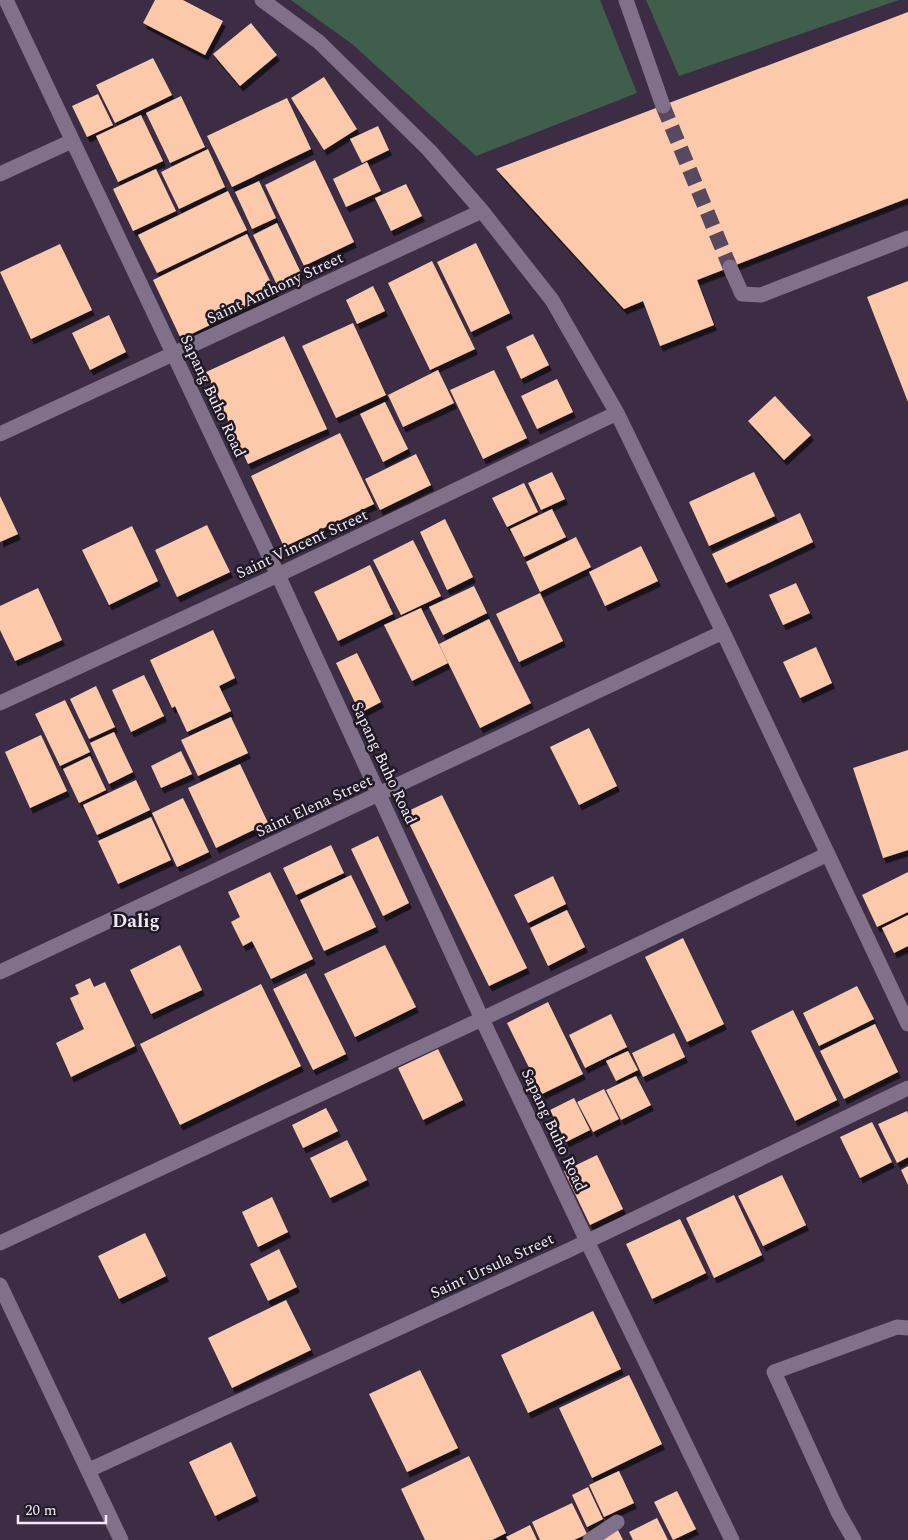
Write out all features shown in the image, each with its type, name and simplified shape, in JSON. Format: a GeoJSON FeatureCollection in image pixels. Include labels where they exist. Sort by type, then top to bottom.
{"type":"FeatureCollection","features":[{"type":"Feature","properties":{"kind":"street","name":"Sapang Buho Road"},"geometry":{"type":"LineString","coordinates":[[6,0],[278,575],[482,1019],[732,1540]]}},
{"type":"Feature","properties":{"kind":"street"},"geometry":{"type":"LineString","coordinates":[[262,0],[319,42],[429,150],[482,211],[552,300],[617,412],[908,1024]]}},
{"type":"Feature","properties":{"kind":"street"},"geometry":{"type":"LineString","coordinates":[[626,0],[663,106]]}},
{"type":"Feature","properties":{"kind":"street"},"geometry":{"type":"LineString","coordinates":[[0,174],[72,141]]}},
{"type":"Feature","properties":{"kind":"street","name":"Saint Anthony Street"},"geometry":{"type":"LineString","coordinates":[[0,434],[482,211]]}},
{"type":"Feature","properties":{"kind":"street"},"geometry":{"type":"LineString","coordinates":[[730,267],[742,294],[761,295],[908,238]]}},
{"type":"Feature","properties":{"kind":"street","name":"Saint Vincent Street"},"geometry":{"type":"LineString","coordinates":[[0,703],[278,575],[617,412]]}},
{"type":"Feature","properties":{"kind":"street","name":"Saint Elena Street"},"geometry":{"type":"LineString","coordinates":[[0,972],[723,632]]}},
{"type":"Feature","properties":{"kind":"street"},"geometry":{"type":"LineString","coordinates":[[0,1243],[482,1019],[828,854]]}},
{"type":"Feature","properties":{"kind":"street","name":"Saint Ursula Street"},"geometry":{"type":"LineString","coordinates":[[89,1470],[587,1241],[908,1088]]}},
{"type":"Feature","properties":{"kind":"street"},"geometry":{"type":"LineString","coordinates":[[0,1285],[121,1540]]}},
{"type":"Feature","properties":{"kind":"street"},"geometry":{"type":"LineString","coordinates":[[854,1540],[838,1512],[774,1372],[897,1327],[908,1328]]}},
{"type":"Feature","properties":{"kind":"street"},"geometry":{"type":"LineString","coordinates":[[590,1540],[618,1522]]}},
{"type":"Feature","properties":{"kind":"green space"},"geometry":{"type":"Polygon","coordinates":[[[291,0],[600,0],[637,93],[476,156],[352,44],[291,0]]]}},
{"type":"Feature","properties":{"kind":"green space"},"geometry":{"type":"Polygon","coordinates":[[[646,0],[899,0],[679,76],[646,0]]]}},
{"type":"Feature","properties":{"kind":"building"},"geometry":{"type":"Polygon","coordinates":[[[155,0],[183,0],[223,21],[205,55],[143,23],[155,0]]]}},
{"type":"Feature","properties":{"kind":"building"},"geometry":{"type":"Polygon","coordinates":[[[908,12],[908,198],[697,280],[714,325],[660,346],[643,301],[624,309],[496,169],[908,12]]]}},
{"type":"Feature","properties":{"kind":"building"},"geometry":{"type":"Polygon","coordinates":[[[251,23],[277,55],[240,86],[213,54],[251,23]]]}},
{"type":"Feature","properties":{"kind":"building"},"geometry":{"type":"Polygon","coordinates":[[[153,58],[172,95],[115,123],[96,85],[153,58]]]}},
{"type":"Feature","properties":{"kind":"building"},"geometry":{"type":"Polygon","coordinates":[[[324,77],[357,129],[324,150],[291,98],[324,77]]]}},
{"type":"Feature","properties":{"kind":"building"},"geometry":{"type":"Polygon","coordinates":[[[98,94],[113,125],[87,137],[72,106],[98,94]]]}},
{"type":"Feature","properties":{"kind":"building"},"geometry":{"type":"Polygon","coordinates":[[[181,96],[205,147],[170,163],[146,113],[181,96]]]}},
{"type":"Feature","properties":{"kind":"building"},"geometry":{"type":"Polygon","coordinates":[[[287,98],[311,149],[232,187],[207,136],[287,98]]]}},
{"type":"Feature","properties":{"kind":"building"},"geometry":{"type":"Polygon","coordinates":[[[141,115],[163,161],[118,182],[96,136],[141,115]]]}},
{"type":"Feature","properties":{"kind":"building"},"geometry":{"type":"Polygon","coordinates":[[[378,126],[389,150],[362,163],[350,139],[378,126]]]}},
{"type":"Feature","properties":{"kind":"building"},"geometry":{"type":"Polygon","coordinates":[[[208,149],[225,187],[179,209],[161,172],[208,149]]]}},
{"type":"Feature","properties":{"kind":"building"},"geometry":{"type":"Polygon","coordinates":[[[315,160],[354,242],[304,266],[265,185],[315,160]]]}},
{"type":"Feature","properties":{"kind":"building"},"geometry":{"type":"Polygon","coordinates":[[[367,162],[381,191],[346,207],[333,179],[367,162]]]}},
{"type":"Feature","properties":{"kind":"building"},"geometry":{"type":"Polygon","coordinates":[[[156,169],[176,211],[133,231],[113,189],[156,169]]]}},
{"type":"Feature","properties":{"kind":"building"},"geometry":{"type":"Polygon","coordinates":[[[259,181],[276,218],[252,229],[235,192],[259,181]]]}},
{"type":"Feature","properties":{"kind":"building"},"geometry":{"type":"Polygon","coordinates":[[[406,184],[422,216],[391,231],[375,198],[406,184]]]}},
{"type":"Feature","properties":{"kind":"building"},"geometry":{"type":"Polygon","coordinates":[[[228,191],[247,230],[157,273],[138,235],[228,191]]]}},
{"type":"Feature","properties":{"kind":"building"},"geometry":{"type":"Polygon","coordinates":[[[277,223],[301,273],[277,285],[253,235],[277,223]]]}},
{"type":"Feature","properties":{"kind":"building"},"geometry":{"type":"Polygon","coordinates":[[[247,234],[276,293],[181,339],[153,280],[247,234]]]}},
{"type":"Feature","properties":{"kind":"building"},"geometry":{"type":"Polygon","coordinates":[[[476,243],[510,313],[471,332],[437,262],[476,243]]]}},
{"type":"Feature","properties":{"kind":"building"},"geometry":{"type":"Polygon","coordinates":[[[60,244],[92,310],[31,339],[0,272],[60,244]]]}},
{"type":"Feature","properties":{"kind":"building"},"geometry":{"type":"Polygon","coordinates":[[[432,261],[475,349],[430,370],[388,283],[432,261]]]}},
{"type":"Feature","properties":{"kind":"building"},"geometry":{"type":"Polygon","coordinates":[[[908,281],[908,402],[867,297],[908,281]]]}},
{"type":"Feature","properties":{"kind":"building"},"geometry":{"type":"Polygon","coordinates":[[[373,286],[385,311],[357,324],[346,300],[373,286]]]}},
{"type":"Feature","properties":{"kind":"building"},"geometry":{"type":"Polygon","coordinates":[[[109,315],[126,352],[90,370],[72,333],[109,315]]]}},
{"type":"Feature","properties":{"kind":"building"},"geometry":{"type":"Polygon","coordinates":[[[353,323],[386,395],[336,418],[302,346],[353,323]]]}},
{"type":"Feature","properties":{"kind":"building"},"geometry":{"type":"Polygon","coordinates":[[[533,334],[549,365],[521,379],[506,347],[533,334]]]}},
{"type":"Feature","properties":{"kind":"building"},"geometry":{"type":"Polygon","coordinates":[[[284,336],[327,429],[248,464],[206,372],[284,336]]]}},
{"type":"Feature","properties":{"kind":"building"},"geometry":{"type":"Polygon","coordinates":[[[438,370],[454,403],[403,427],[388,395],[438,370]]]}},
{"type":"Feature","properties":{"kind":"building"},"geometry":{"type":"Polygon","coordinates":[[[494,370],[527,438],[483,459],[450,390],[494,370]]]}},
{"type":"Feature","properties":{"kind":"building"},"geometry":{"type":"Polygon","coordinates":[[[557,379],[573,412],[537,429],[521,396],[557,379]]]}},
{"type":"Feature","properties":{"kind":"building"},"geometry":{"type":"Polygon","coordinates":[[[775,396],[811,435],[784,460],[748,421],[775,396]]]}},
{"type":"Feature","properties":{"kind":"building"},"geometry":{"type":"Polygon","coordinates":[[[385,402],[408,449],[383,462],[360,414],[385,402]]]}},
{"type":"Feature","properties":{"kind":"building"},"geometry":{"type":"Polygon","coordinates":[[[340,433],[374,504],[284,547],[251,476],[340,433]]]}},
{"type":"Feature","properties":{"kind":"building"},"geometry":{"type":"Polygon","coordinates":[[[416,454],[431,485],[380,510],[365,479],[416,454]]]}},
{"type":"Feature","properties":{"kind":"building"},"geometry":{"type":"Polygon","coordinates":[[[552,472],[565,499],[541,510],[528,483],[552,472]]]}},
{"type":"Feature","properties":{"kind":"building"},"geometry":{"type":"Polygon","coordinates":[[[754,472],[775,516],[709,546],[689,502],[754,472]]]}},
{"type":"Feature","properties":{"kind":"building"},"geometry":{"type":"Polygon","coordinates":[[[524,483],[538,512],[507,527],[492,498],[524,483]]]}},
{"type":"Feature","properties":{"kind":"building"},"geometry":{"type":"Polygon","coordinates":[[[0,496],[18,534],[0,542],[0,496]]]}},
{"type":"Feature","properties":{"kind":"building"},"geometry":{"type":"Polygon","coordinates":[[[552,509],[566,537],[524,557],[510,529],[552,509]]]}},
{"type":"Feature","properties":{"kind":"building"},"geometry":{"type":"Polygon","coordinates":[[[800,513],[813,542],[726,583],[712,554],[800,513]]]}},
{"type":"Feature","properties":{"kind":"building"},"geometry":{"type":"Polygon","coordinates":[[[445,519],[473,577],[447,590],[420,532],[445,519]]]}},
{"type":"Feature","properties":{"kind":"building"},"geometry":{"type":"Polygon","coordinates":[[[207,525],[230,572],[177,597],[155,550],[207,525]]]}},
{"type":"Feature","properties":{"kind":"building"},"geometry":{"type":"Polygon","coordinates":[[[132,526],[158,581],[109,605],[82,550],[132,526]]]}},
{"type":"Feature","properties":{"kind":"building"},"geometry":{"type":"Polygon","coordinates":[[[576,537],[591,567],[540,592],[526,562],[576,537]]]}},
{"type":"Feature","properties":{"kind":"building"},"geometry":{"type":"Polygon","coordinates":[[[413,540],[441,596],[401,615],[373,560],[413,540]]]}},
{"type":"Feature","properties":{"kind":"building"},"geometry":{"type":"Polygon","coordinates":[[[641,546],[658,581],[605,606],[589,572],[641,546]]]}},
{"type":"Feature","properties":{"kind":"building"},"geometry":{"type":"Polygon","coordinates":[[[370,565],[393,614],[338,641],[314,592],[370,565]]]}},
{"type":"Feature","properties":{"kind":"building"},"geometry":{"type":"Polygon","coordinates":[[[796,583],[810,613],[783,625],[769,595],[796,583]]]}},
{"type":"Feature","properties":{"kind":"building"},"geometry":{"type":"Polygon","coordinates":[[[474,586],[487,613],[443,635],[429,607],[474,586]]]}},
{"type":"Feature","properties":{"kind":"building"},"geometry":{"type":"Polygon","coordinates":[[[38,588],[62,640],[15,661],[0,630],[0,606],[38,588]]]}},
{"type":"Feature","properties":{"kind":"building"},"geometry":{"type":"Polygon","coordinates":[[[540,593],[563,641],[519,662],[496,614],[540,593]]]}},
{"type":"Feature","properties":{"kind":"building"},"geometry":{"type":"Polygon","coordinates":[[[421,608],[448,663],[412,681],[384,625],[421,608]]]}},
{"type":"Feature","properties":{"kind":"building"},"geometry":{"type":"Polygon","coordinates":[[[489,619],[531,703],[480,728],[439,644],[489,619]]]}},
{"type":"Feature","properties":{"kind":"building"},"geometry":{"type":"Polygon","coordinates":[[[213,630],[235,678],[219,686],[231,711],[187,732],[175,706],[172,708],[150,660],[213,630]]]}},
{"type":"Feature","properties":{"kind":"building"},"geometry":{"type":"Polygon","coordinates":[[[816,647],[832,683],[800,698],[783,662],[816,647]]]}},
{"type":"Feature","properties":{"kind":"building"},"geometry":{"type":"Polygon","coordinates":[[[357,653],[381,702],[360,713],[336,663],[357,653]]]}},
{"type":"Feature","properties":{"kind":"building"},"geometry":{"type":"Polygon","coordinates":[[[144,675],[164,716],[131,732],[112,690],[144,675]]]}},
{"type":"Feature","properties":{"kind":"building"},"geometry":{"type":"Polygon","coordinates":[[[96,686],[115,727],[89,739],[70,699],[96,686]]]}},
{"type":"Feature","properties":{"kind":"building"},"geometry":{"type":"Polygon","coordinates":[[[65,700],[90,752],[60,766],[35,714],[65,700]]]}},
{"type":"Feature","properties":{"kind":"building"},"geometry":{"type":"Polygon","coordinates":[[[231,717],[248,753],[198,776],[181,740],[231,717]]]}},
{"type":"Feature","properties":{"kind":"building"},"geometry":{"type":"Polygon","coordinates":[[[589,728],[617,786],[579,805],[550,747],[589,728]]]}},
{"type":"Feature","properties":{"kind":"building"},"geometry":{"type":"Polygon","coordinates":[[[114,732],[133,772],[109,784],[90,743],[114,732]]]}},
{"type":"Feature","properties":{"kind":"building"},"geometry":{"type":"Polygon","coordinates":[[[41,735],[67,791],[30,808],[5,752],[41,735]]]}},
{"type":"Feature","properties":{"kind":"building"},"geometry":{"type":"Polygon","coordinates":[[[908,750],[908,850],[883,858],[853,768],[908,750]]]}},
{"type":"Feature","properties":{"kind":"building"},"geometry":{"type":"Polygon","coordinates":[[[181,751],[192,774],[161,788],[151,766],[181,751]]]}},
{"type":"Feature","properties":{"kind":"building"},"geometry":{"type":"Polygon","coordinates":[[[90,756],[106,790],[79,803],[63,769],[90,756]]]}},
{"type":"Feature","properties":{"kind":"building"},"geometry":{"type":"Polygon","coordinates":[[[240,764],[268,823],[216,848],[188,788],[240,764]]]}},
{"type":"Feature","properties":{"kind":"building"},"geometry":{"type":"Polygon","coordinates":[[[136,780],[150,810],[97,835],[83,805],[136,780]]]}},
{"type":"Feature","properties":{"kind":"building"},"geometry":{"type":"Polygon","coordinates":[[[442,795],[527,968],[489,986],[404,813],[442,795]]]}},
{"type":"Feature","properties":{"kind":"building"},"geometry":{"type":"Polygon","coordinates":[[[183,798],[209,852],[177,867],[152,813],[183,798]]]}},
{"type":"Feature","properties":{"kind":"building"},"geometry":{"type":"Polygon","coordinates":[[[151,817],[171,860],[118,884],[98,841],[151,817]]]}},
{"type":"Feature","properties":{"kind":"building"},"geometry":{"type":"Polygon","coordinates":[[[378,836],[409,903],[383,916],[351,849],[378,836]]]}},
{"type":"Feature","properties":{"kind":"building"},"geometry":{"type":"Polygon","coordinates":[[[331,845],[344,873],[296,895],[283,868],[331,845]]]}},
{"type":"Feature","properties":{"kind":"building"},"geometry":{"type":"Polygon","coordinates":[[[270,872],[313,959],[271,979],[252,941],[243,946],[231,922],[240,917],[228,892],[270,872]]]}},
{"type":"Feature","properties":{"kind":"building"},"geometry":{"type":"Polygon","coordinates":[[[908,872],[908,912],[877,927],[862,895],[908,872]]]}},
{"type":"Feature","properties":{"kind":"building"},"geometry":{"type":"Polygon","coordinates":[[[351,875],[376,927],[324,951],[300,900],[351,875]]]}},
{"type":"Feature","properties":{"kind":"building"},"geometry":{"type":"Polygon","coordinates":[[[553,876],[566,904],[528,923],[514,895],[553,876]]]}},
{"type":"Feature","properties":{"kind":"building"},"geometry":{"type":"Polygon","coordinates":[[[567,910],[585,947],[548,966],[530,928],[567,910]]]}},
{"type":"Feature","properties":{"kind":"building"},"geometry":{"type":"Polygon","coordinates":[[[908,915],[908,946],[894,953],[882,928],[908,915]]]}},
{"type":"Feature","properties":{"kind":"building"},"geometry":{"type":"Polygon","coordinates":[[[683,938],[724,1024],[687,1042],[645,957],[683,938]]]}},
{"type":"Feature","properties":{"kind":"building"},"geometry":{"type":"Polygon","coordinates":[[[180,945],[202,990],[151,1014],[130,970],[180,945]]]}},
{"type":"Feature","properties":{"kind":"building"},"geometry":{"type":"Polygon","coordinates":[[[385,945],[416,1007],[355,1037],[324,974],[385,945]]]}},
{"type":"Feature","properties":{"kind":"building"},"geometry":{"type":"Polygon","coordinates":[[[306,973],[346,1054],[313,1070],[273,989],[306,973]]]}},
{"type":"Feature","properties":{"kind":"building"},"geometry":{"type":"Polygon","coordinates":[[[90,978],[94,987],[105,982],[135,1046],[71,1077],[56,1043],[84,1029],[70,998],[79,994],[75,985],[90,978]]]}},
{"type":"Feature","properties":{"kind":"building"},"geometry":{"type":"Polygon","coordinates":[[[261,984],[301,1066],[180,1125],[140,1044],[261,984]]]}},
{"type":"Feature","properties":{"kind":"building"},"geometry":{"type":"Polygon","coordinates":[[[857,986],[874,1019],[819,1046],[803,1013],[857,986]]]}},
{"type":"Feature","properties":{"kind":"building"},"geometry":{"type":"Polygon","coordinates":[[[548,1002],[583,1074],[542,1094],[507,1023],[548,1002]]]}},
{"type":"Feature","properties":{"kind":"building"},"geometry":{"type":"Polygon","coordinates":[[[793,1010],[837,1100],[795,1121],[751,1031],[793,1010]]]}},
{"type":"Feature","properties":{"kind":"building"},"geometry":{"type":"Polygon","coordinates":[[[611,1014],[627,1047],[585,1068],[569,1035],[611,1014]]]}},
{"type":"Feature","properties":{"kind":"building"},"geometry":{"type":"Polygon","coordinates":[[[875,1024],[898,1072],[844,1099],[820,1051],[875,1024]]]}},
{"type":"Feature","properties":{"kind":"building"},"geometry":{"type":"Polygon","coordinates":[[[674,1033],[685,1057],[643,1077],[632,1053],[674,1033]]]}},
{"type":"Feature","properties":{"kind":"building"},"geometry":{"type":"Polygon","coordinates":[[[438,1049],[463,1100],[423,1120],[398,1068],[438,1049]]]}},
{"type":"Feature","properties":{"kind":"building"},"geometry":{"type":"Polygon","coordinates":[[[628,1051],[638,1070],[616,1081],[606,1061],[628,1051]]]}},
{"type":"Feature","properties":{"kind":"building"},"geometry":{"type":"Polygon","coordinates":[[[636,1076],[651,1105],[621,1120],[606,1090],[636,1076]]]}},
{"type":"Feature","properties":{"kind":"building"},"geometry":{"type":"Polygon","coordinates":[[[604,1089],[619,1119],[593,1132],[577,1102],[604,1089]]]}},
{"type":"Feature","properties":{"kind":"building"},"geometry":{"type":"Polygon","coordinates":[[[574,1098],[590,1130],[566,1142],[550,1110],[574,1098]]]}},
{"type":"Feature","properties":{"kind":"building"},"geometry":{"type":"Polygon","coordinates":[[[326,1108],[338,1131],[303,1148],[292,1125],[326,1108]]]}},
{"type":"Feature","properties":{"kind":"building"},"geometry":{"type":"Polygon","coordinates":[[[907,1111],[908,1157],[897,1163],[878,1124],[907,1111]]]}},
{"type":"Feature","properties":{"kind":"building"},"geometry":{"type":"Polygon","coordinates":[[[872,1122],[892,1162],[860,1178],[840,1137],[872,1122]]]}},
{"type":"Feature","properties":{"kind":"building"},"geometry":{"type":"Polygon","coordinates":[[[347,1140],[367,1180],[330,1198],[310,1158],[347,1140]]]}},
{"type":"Feature","properties":{"kind":"building"},"geometry":{"type":"Polygon","coordinates":[[[597,1155],[623,1209],[590,1225],[564,1171],[597,1155]]]}},
{"type":"Feature","properties":{"kind":"building"},"geometry":{"type":"Polygon","coordinates":[[[908,1166],[908,1185],[901,1170],[908,1166]]]}},
{"type":"Feature","properties":{"kind":"building"},"geometry":{"type":"Polygon","coordinates":[[[782,1175],[806,1225],[763,1246],[738,1196],[782,1175]]]}},
{"type":"Feature","properties":{"kind":"building"},"geometry":{"type":"Polygon","coordinates":[[[734,1195],[762,1255],[714,1278],[686,1218],[734,1195]]]}},
{"type":"Feature","properties":{"kind":"building"},"geometry":{"type":"Polygon","coordinates":[[[272,1197],[288,1232],[258,1247],[242,1212],[272,1197]]]}},
{"type":"Feature","properties":{"kind":"building"},"geometry":{"type":"Polygon","coordinates":[[[680,1219],[706,1273],[652,1299],[626,1244],[680,1219]]]}},
{"type":"Feature","properties":{"kind":"building"},"geometry":{"type":"Polygon","coordinates":[[[145,1233],[166,1276],[119,1299],[98,1256],[145,1233]]]}},
{"type":"Feature","properties":{"kind":"building"},"geometry":{"type":"Polygon","coordinates":[[[279,1249],[297,1287],[268,1301],[250,1264],[279,1249]]]}},
{"type":"Feature","properties":{"kind":"building"},"geometry":{"type":"Polygon","coordinates":[[[286,1300],[311,1350],[232,1388],[208,1338],[286,1300]]]}},
{"type":"Feature","properties":{"kind":"building"},"geometry":{"type":"Polygon","coordinates":[[[593,1311],[621,1369],[528,1413],[501,1355],[593,1311]]]}},
{"type":"Feature","properties":{"kind":"building"},"geometry":{"type":"Polygon","coordinates":[[[420,1370],[458,1448],[407,1472],[369,1394],[420,1370]]]}},
{"type":"Feature","properties":{"kind":"building"},"geometry":{"type":"Polygon","coordinates":[[[629,1375],[662,1444],[592,1478],[559,1408],[629,1375]]]}},
{"type":"Feature","properties":{"kind":"building"},"geometry":{"type":"Polygon","coordinates":[[[231,1442],[256,1496],[215,1516],[189,1462],[231,1442]]]}},
{"type":"Feature","properties":{"kind":"building"},"geometry":{"type":"Polygon","coordinates":[[[469,1456],[506,1533],[492,1540],[425,1540],[401,1489],[469,1456]]]}},
{"type":"Feature","properties":{"kind":"building"},"geometry":{"type":"Polygon","coordinates":[[[619,1471],[634,1503],[604,1517],[589,1485],[619,1471]]]}},
{"type":"Feature","properties":{"kind":"building"},"geometry":{"type":"Polygon","coordinates":[[[588,1487],[603,1519],[587,1527],[572,1495],[588,1487]]]}},
{"type":"Feature","properties":{"kind":"building"},"geometry":{"type":"Polygon","coordinates":[[[677,1491],[696,1529],[673,1540],[654,1502],[677,1491]]]}},
{"type":"Feature","properties":{"kind":"building"},"geometry":{"type":"Polygon","coordinates":[[[572,1503],[587,1534],[574,1540],[540,1540],[532,1522],[572,1503]]]}},
{"type":"Feature","properties":{"kind":"building"},"geometry":{"type":"Polygon","coordinates":[[[657,1518],[668,1540],[633,1540],[629,1532],[657,1518]]]}},
{"type":"Feature","properties":{"kind":"building"},"geometry":{"type":"Polygon","coordinates":[[[530,1525],[537,1540],[508,1540],[506,1537],[530,1525]]]}},
{"type":"Feature","properties":{"kind":"building"},"geometry":{"type":"Polygon","coordinates":[[[617,1528],[623,1540],[593,1540],[617,1528]]]}},
{"type":"Feature","properties":{"kind":"tunnel"},"geometry":{"type":"LineString","coordinates":[[663,106],[730,267]]}},
{"type":"Feature","properties":{"kind":"district","name":"Dalig"},"geometry":{"type":"Point","coordinates":[136,921]}}]}
